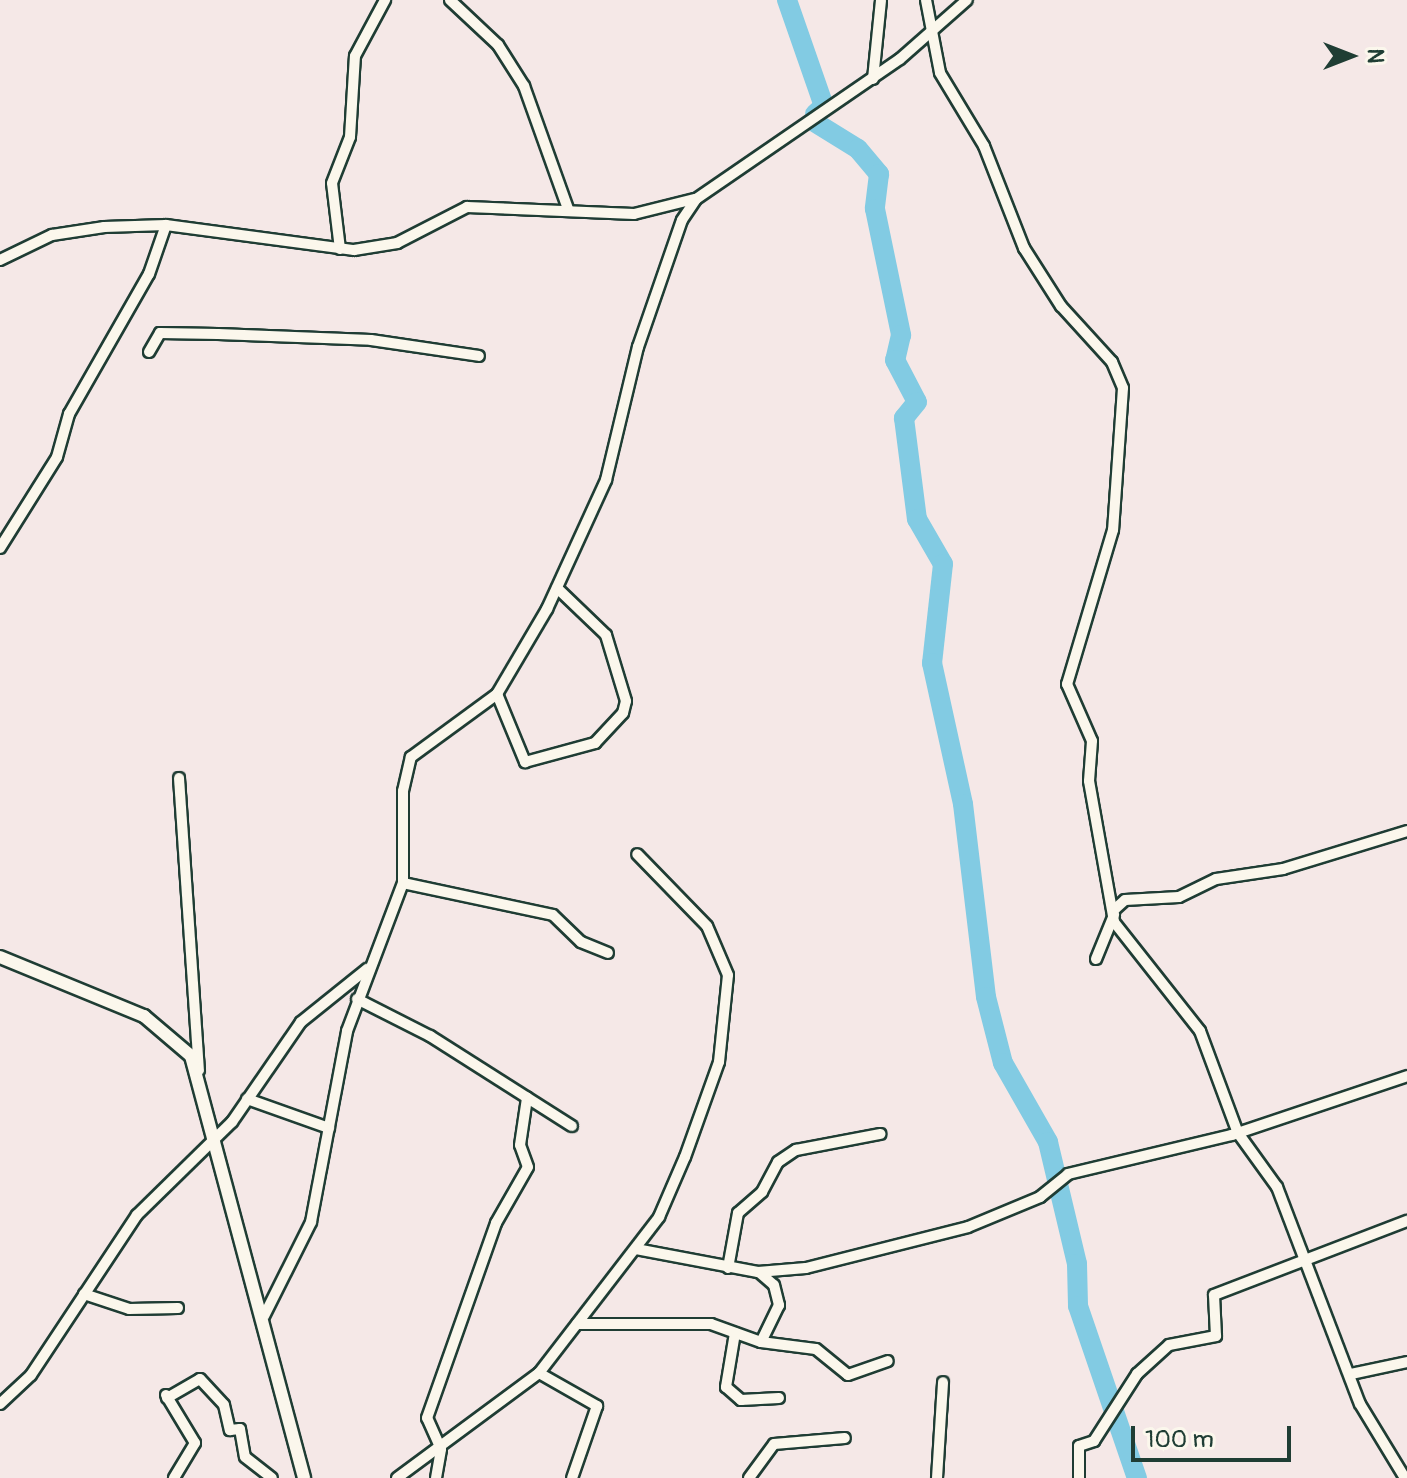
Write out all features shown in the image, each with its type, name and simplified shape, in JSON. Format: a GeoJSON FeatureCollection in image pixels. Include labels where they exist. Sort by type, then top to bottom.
{"type":"FeatureCollection","features":[{"type":"Feature","properties":{"kind":"street"},"geometry":{"type":"LineString","coordinates":[[340,249],[332,183],[350,137],[355,56],[385,0]]}},
{"type":"Feature","properties":{"kind":"street"},"geometry":{"type":"LineString","coordinates":[[450,0],[498,45],[524,86],[568,209]]}},
{"type":"Feature","properties":{"kind":"street"},"geometry":{"type":"LineString","coordinates":[[873,79],[881,0]]}},
{"type":"Feature","properties":{"kind":"street"},"geometry":{"type":"LineString","coordinates":[[926,0],[937,30],[940,73],[984,146],[1024,248],[1061,306],[1112,362],[1123,388],[1113,530],[1067,684],[1092,741],[1089,781],[1115,911],[1124,938],[1200,1031],[1238,1133],[1277,1187],[1301,1260],[1351,1374],[1360,1404],[1405,1478]]}},
{"type":"Feature","properties":{"kind":"street"},"geometry":{"type":"LineString","coordinates":[[0,260],[52,235],[166,225],[340,249],[397,243],[467,207],[634,214],[696,199],[873,79],[937,30],[967,0]]}},
{"type":"Feature","properties":{"kind":"street"},"geometry":{"type":"LineString","coordinates":[[264,1316],[311,1222],[357,999],[403,883],[403,791],[411,757],[497,694],[557,588],[606,480],[642,335],[673,243],[696,199]]}},
{"type":"Feature","properties":{"kind":"street"},"geometry":{"type":"LineString","coordinates":[[0,548],[57,457],[69,414],[149,274],[166,225]]}},
{"type":"Feature","properties":{"kind":"street"},"geometry":{"type":"LineString","coordinates":[[149,352],[160,333],[371,340],[479,356]]}},
{"type":"Feature","properties":{"kind":"street"},"geometry":{"type":"LineString","coordinates":[[497,694],[525,762],[595,743],[623,713],[626,701],[606,635],[557,588]]}},
{"type":"Feature","properties":{"kind":"street"},"geometry":{"type":"LineString","coordinates":[[179,778],[199,1070],[304,1478]]}},
{"type":"Feature","properties":{"kind":"street"},"geometry":{"type":"LineString","coordinates":[[1096,959],[1115,911],[1125,900],[1179,897],[1216,879],[1283,869],[1407,831]]}},
{"type":"Feature","properties":{"kind":"street"},"geometry":{"type":"LineString","coordinates":[[397,1478],[441,1449],[539,1373],[663,1210],[719,1062],[728,975],[707,926],[637,854]]}},
{"type":"Feature","properties":{"kind":"street"},"geometry":{"type":"LineString","coordinates":[[403,883],[553,915],[581,942],[608,953]]}},
{"type":"Feature","properties":{"kind":"street"},"geometry":{"type":"LineString","coordinates":[[0,957],[158,1024],[199,1070]]}},
{"type":"Feature","properties":{"kind":"street"},"geometry":{"type":"LineString","coordinates":[[0,1404],[31,1375],[137,1215],[218,1135],[301,1022],[367,969]]}},
{"type":"Feature","properties":{"kind":"street"},"geometry":{"type":"LineString","coordinates":[[357,999],[572,1126]]}},
{"type":"Feature","properties":{"kind":"street"},"geometry":{"type":"LineString","coordinates":[[636,1249],[758,1272],[806,1268],[968,1227],[1040,1197],[1068,1174],[1238,1133],[1407,1076]]}},
{"type":"Feature","properties":{"kind":"street"},"geometry":{"type":"LineString","coordinates":[[436,1478],[441,1449],[427,1418],[496,1223],[528,1167],[520,1145],[527,1098]]}},
{"type":"Feature","properties":{"kind":"street"},"geometry":{"type":"LineString","coordinates":[[247,1099],[329,1128]]}},
{"type":"Feature","properties":{"kind":"street"},"geometry":{"type":"LineString","coordinates":[[728,1268],[738,1213],[762,1192],[778,1162],[796,1150],[880,1134]]}},
{"type":"Feature","properties":{"kind":"street"},"geometry":{"type":"LineString","coordinates":[[1079,1478],[1079,1446],[1094,1441],[1137,1374],[1169,1345],[1216,1336],[1214,1295],[1407,1221]]}},
{"type":"Feature","properties":{"kind":"street"},"geometry":{"type":"LineString","coordinates":[[758,1272],[774,1285],[779,1305],[761,1342]]}},
{"type":"Feature","properties":{"kind":"street"},"geometry":{"type":"LineString","coordinates":[[84,1294],[129,1309],[178,1308]]}},
{"type":"Feature","properties":{"kind":"street"},"geometry":{"type":"LineString","coordinates":[[577,1324],[693,1321],[761,1342],[816,1349],[848,1375],[888,1361]]}},
{"type":"Feature","properties":{"kind":"street"},"geometry":{"type":"LineString","coordinates":[[735,1333],[726,1387],[741,1400],[779,1398]]}},
{"type":"Feature","properties":{"kind":"street"},"geometry":{"type":"LineString","coordinates":[[1351,1374],[1407,1362]]}},
{"type":"Feature","properties":{"kind":"street"},"geometry":{"type":"LineString","coordinates":[[539,1373],[597,1406],[572,1478]]}},
{"type":"Feature","properties":{"kind":"street"},"geometry":{"type":"LineString","coordinates":[[174,1478],[195,1443],[166,1396],[200,1379],[224,1405],[230,1430],[240,1429],[245,1457],[272,1478]]}},
{"type":"Feature","properties":{"kind":"street"},"geometry":{"type":"LineString","coordinates":[[937,1478],[943,1382]]}},
{"type":"Feature","properties":{"kind":"street"},"geometry":{"type":"LineString","coordinates":[[749,1478],[774,1444],[845,1438]]}},
{"type":"Feature","properties":{"kind":"waterway"},"geometry":{"type":"LineString","coordinates":[[787,0],[824,106],[815,114]]}},
{"type":"Feature","properties":{"kind":"waterway"},"geometry":{"type":"LineString","coordinates":[[816,123],[858,149],[879,174],[875,209],[901,335],[895,360],[917,402],[904,418],[917,519],[943,564],[932,663],[963,804],[986,997],[1003,1063],[1048,1142],[1077,1264],[1078,1306],[1137,1478]]}}]}
